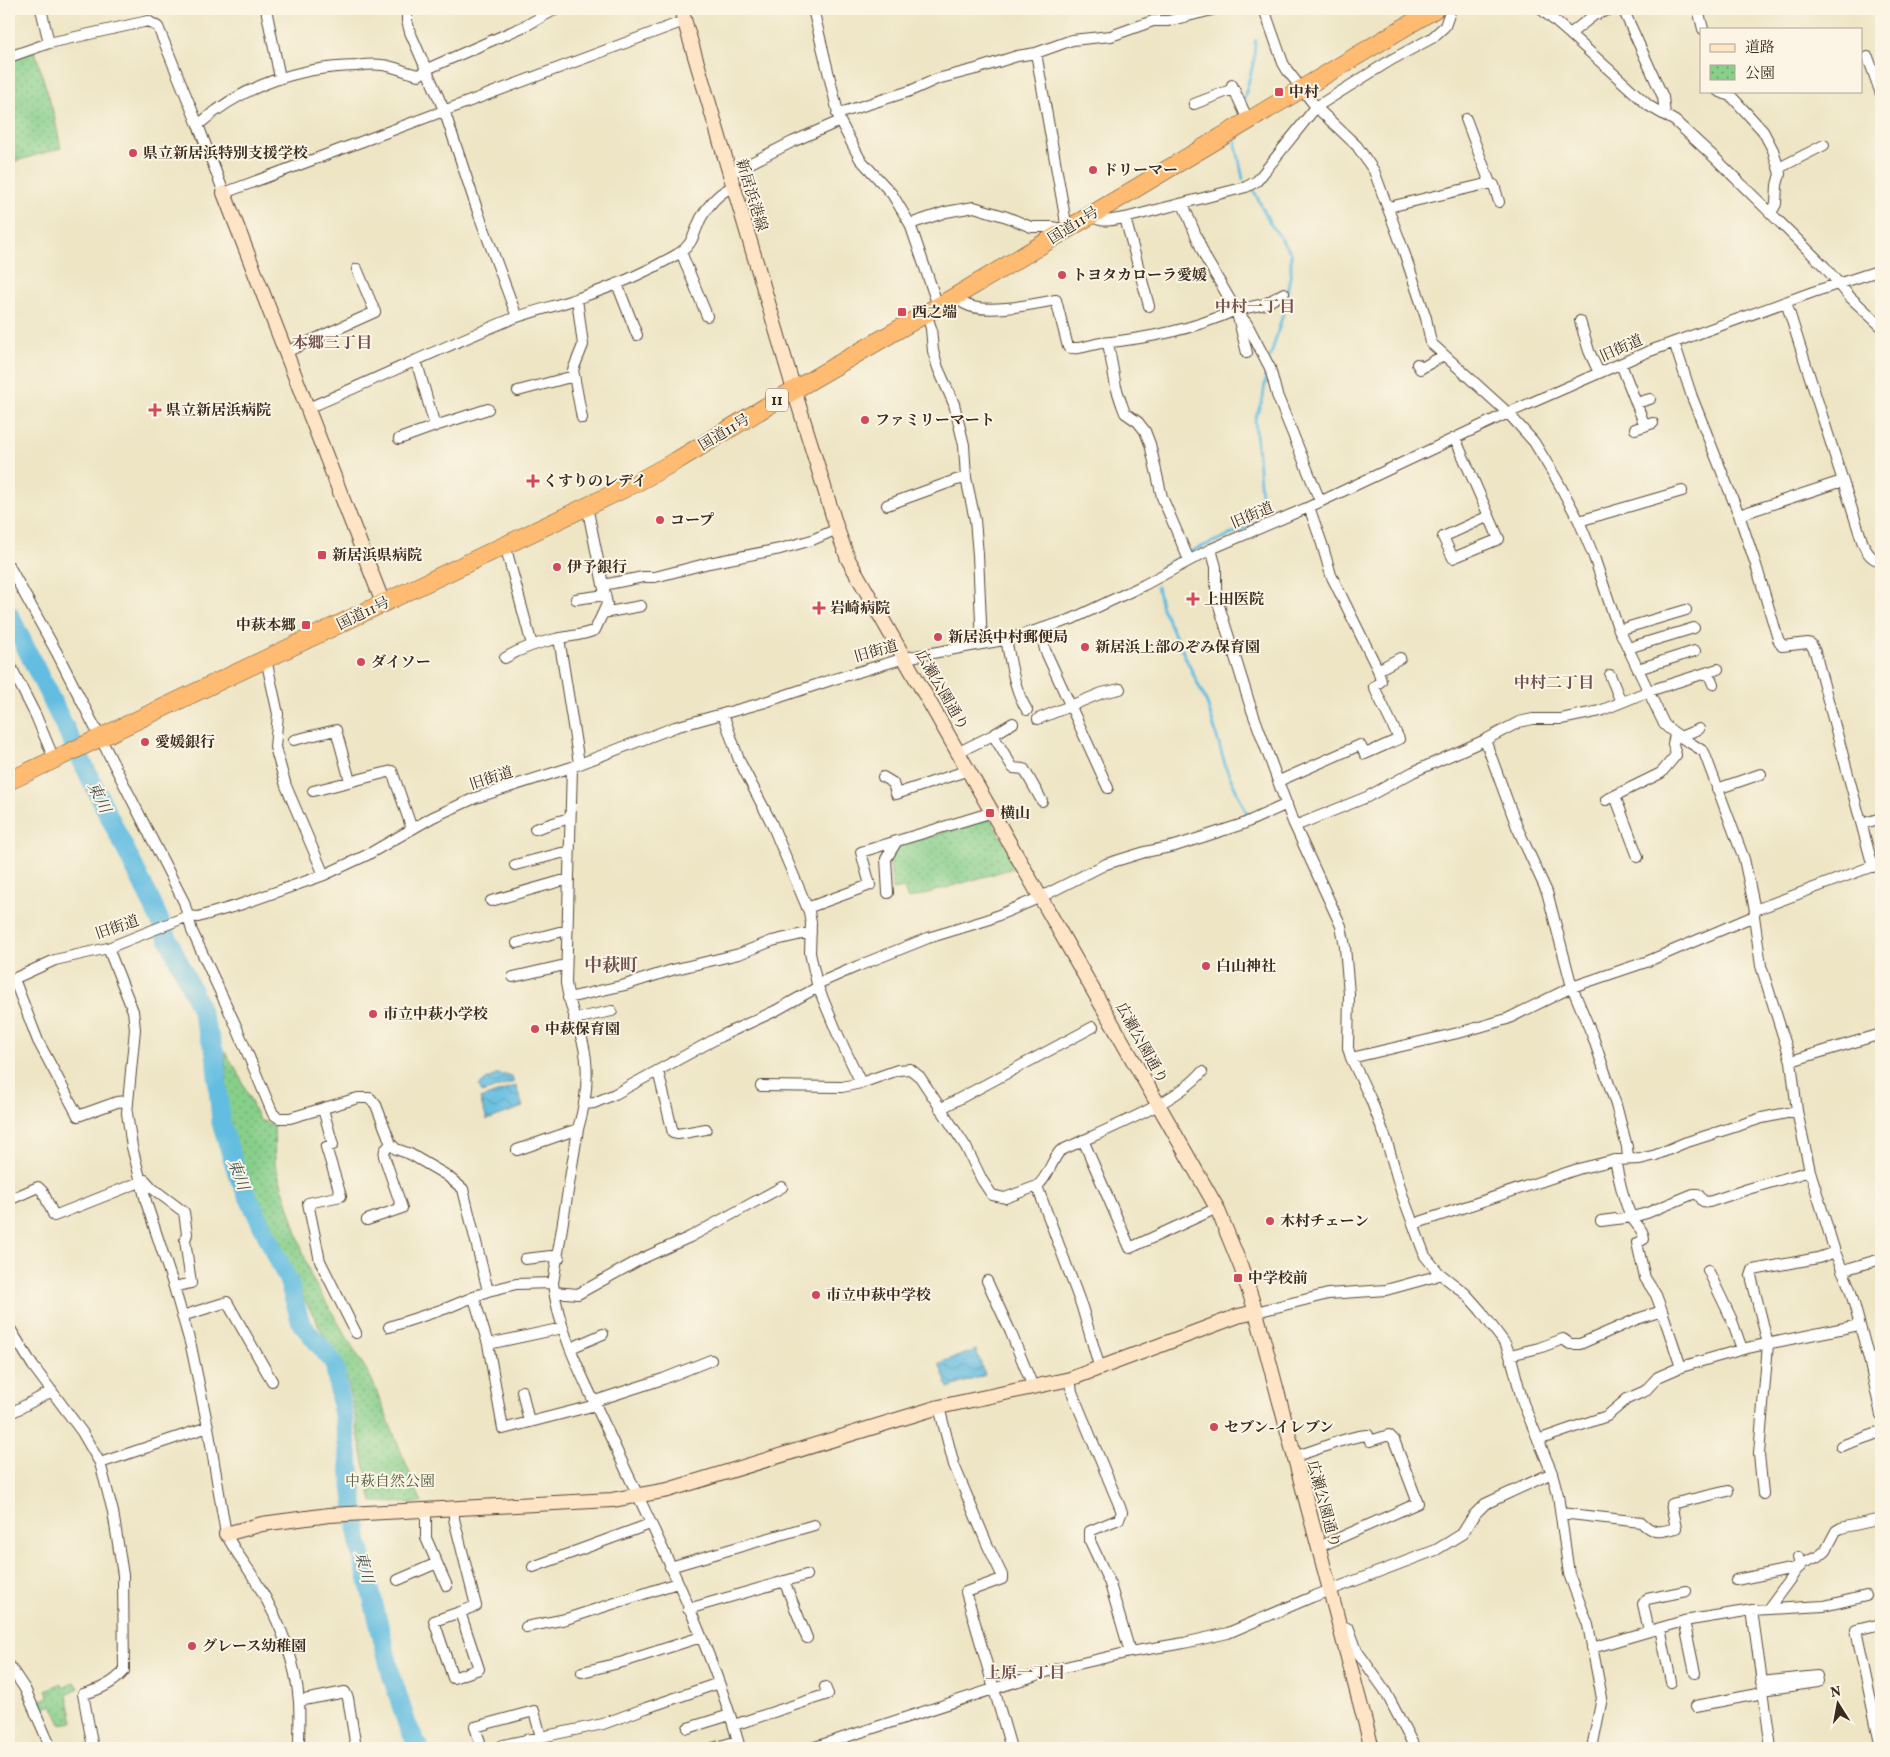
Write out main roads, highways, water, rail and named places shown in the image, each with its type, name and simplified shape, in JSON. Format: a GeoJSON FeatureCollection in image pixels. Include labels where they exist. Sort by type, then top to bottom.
{"type":"FeatureCollection","features":[{"type":"Feature","properties":{"kind":"highway","name":"国道11号"},"geometry":{"type":"LineString","coordinates":[[9,781],[634,484],[1066,230],[1244,112],[1300,88],[1434,9]]}},
{"type":"Feature","properties":{"kind":"water"},"geometry":{"type":"Polygon","coordinates":[[[498,1074],[512,1076],[514,1082],[482,1093],[479,1086],[498,1074]]]}},
{"type":"Feature","properties":{"kind":"water"},"geometry":{"type":"Polygon","coordinates":[[[516,1086],[523,1107],[487,1120],[480,1099],[516,1086]]]}},
{"type":"Feature","properties":{"kind":"water"},"geometry":{"type":"Polygon","coordinates":[[[976,1350],[985,1375],[948,1388],[939,1363],[976,1350]]]}},
{"type":"Feature","properties":{"kind":"waterway"},"geometry":{"type":"LineString","coordinates":[[1243,103],[1254,61],[1255,40]]}},
{"type":"Feature","properties":{"kind":"waterway"},"geometry":{"type":"LineString","coordinates":[[1235,140],[1243,179]]}},
{"type":"Feature","properties":{"kind":"waterway"},"geometry":{"type":"LineString","coordinates":[[1252,187],[1270,223],[1291,253],[1291,272],[1283,314],[1270,358]]}},
{"type":"Feature","properties":{"kind":"waterway"},"geometry":{"type":"LineString","coordinates":[[1189,552],[1263,521],[1255,419],[1263,398],[1267,370]]}},
{"type":"Feature","properties":{"kind":"waterway"},"geometry":{"type":"LineString","coordinates":[[1161,567],[1179,557]]}},
{"type":"Feature","properties":{"kind":"waterway"},"geometry":{"type":"LineString","coordinates":[[1157,587],[1162,608],[1207,703],[1226,768],[1248,816]]}},
{"type":"Feature","properties":{"kind":"waterway","name":"東川"},"geometry":{"type":"LineString","coordinates":[[9,614],[149,897],[198,1003],[215,1053],[221,1123],[238,1176],[288,1280],[301,1323],[334,1363],[345,1427],[359,1544],[391,1674],[407,1724],[419,1748]]}},
{"type":"Feature","properties":{"kind":"place","name":"中村"},"geometry":{"type":"Point","coordinates":[1279,92]}},
{"type":"Feature","properties":{"kind":"place","name":"県立新居浜特別支援学校"},"geometry":{"type":"Point","coordinates":[133,153]}},
{"type":"Feature","properties":{"kind":"place","name":"ドリーマー"},"geometry":{"type":"Point","coordinates":[1093,170]}},
{"type":"Feature","properties":{"kind":"place","name":"トヨタカローラ愛媛"},"geometry":{"type":"Point","coordinates":[1062,275]}},
{"type":"Feature","properties":{"kind":"place","name":"西之端"},"geometry":{"type":"Point","coordinates":[902,312]}},
{"type":"Feature","properties":{"kind":"place","name":"県立新居浜病院"},"geometry":{"type":"Point","coordinates":[155,410]}},
{"type":"Feature","properties":{"kind":"place","name":"ファミリーマート"},"geometry":{"type":"Point","coordinates":[865,420]}},
{"type":"Feature","properties":{"kind":"place","name":"くすりのレデイ"},"geometry":{"type":"Point","coordinates":[533,481]}},
{"type":"Feature","properties":{"kind":"place","name":"コープ"},"geometry":{"type":"Point","coordinates":[660,520]}},
{"type":"Feature","properties":{"kind":"place","name":"新居浜県病院"},"geometry":{"type":"Point","coordinates":[322,555]}},
{"type":"Feature","properties":{"kind":"place","name":"伊予銀行"},"geometry":{"type":"Point","coordinates":[557,567]}},
{"type":"Feature","properties":{"kind":"place","name":"上田医院"},"geometry":{"type":"Point","coordinates":[1193,599]}},
{"type":"Feature","properties":{"kind":"place","name":"岩崎病院"},"geometry":{"type":"Point","coordinates":[819,608]}},
{"type":"Feature","properties":{"kind":"place","name":"中萩本郷"},"geometry":{"type":"Point","coordinates":[306,625]}},
{"type":"Feature","properties":{"kind":"place","name":"新居浜中村郵便局"},"geometry":{"type":"Point","coordinates":[938,637]}},
{"type":"Feature","properties":{"kind":"place","name":"新居浜上部のぞみ保育園"},"geometry":{"type":"Point","coordinates":[1085,647]}},
{"type":"Feature","properties":{"kind":"place","name":"ダイソー"},"geometry":{"type":"Point","coordinates":[361,662]}},
{"type":"Feature","properties":{"kind":"place","name":"愛媛銀行"},"geometry":{"type":"Point","coordinates":[145,742]}},
{"type":"Feature","properties":{"kind":"place","name":"横山"},"geometry":{"type":"Point","coordinates":[990,813]}},
{"type":"Feature","properties":{"kind":"place","name":"白山神社"},"geometry":{"type":"Point","coordinates":[1206,966]}},
{"type":"Feature","properties":{"kind":"place","name":"市立中萩小学校"},"geometry":{"type":"Point","coordinates":[373,1014]}},
{"type":"Feature","properties":{"kind":"place","name":"中萩保育園"},"geometry":{"type":"Point","coordinates":[535,1029]}},
{"type":"Feature","properties":{"kind":"place","name":"木村チェーン"},"geometry":{"type":"Point","coordinates":[1270,1221]}},
{"type":"Feature","properties":{"kind":"place","name":"中学校前"},"geometry":{"type":"Point","coordinates":[1238,1278]}},
{"type":"Feature","properties":{"kind":"place","name":"市立中萩中学校"},"geometry":{"type":"Point","coordinates":[816,1295]}},
{"type":"Feature","properties":{"kind":"place","name":"セブン-イレブン"},"geometry":{"type":"Point","coordinates":[1214,1427]}},
{"type":"Feature","properties":{"kind":"place","name":"グレース幼稚園"},"geometry":{"type":"Point","coordinates":[192,1646]}},
{"type":"Feature","properties":{"kind":"district","name":"中村一丁目"},"geometry":{"type":"Point","coordinates":[1255,306]}},
{"type":"Feature","properties":{"kind":"district","name":"本郷三丁目"},"geometry":{"type":"Point","coordinates":[332,342]}},
{"type":"Feature","properties":{"kind":"district","name":"中村二丁目"},"geometry":{"type":"Point","coordinates":[1554,682]}},
{"type":"Feature","properties":{"kind":"district","name":"中萩町"},"geometry":{"type":"Point","coordinates":[611,965]}},
{"type":"Feature","properties":{"kind":"district","name":"上原一丁目"},"geometry":{"type":"Point","coordinates":[1025,1672]}},
{"type":"Feature","properties":{"kind":"park label","name":"中萩自然公園"},"geometry":{"type":"Point","coordinates":[390,1481]}}]}
